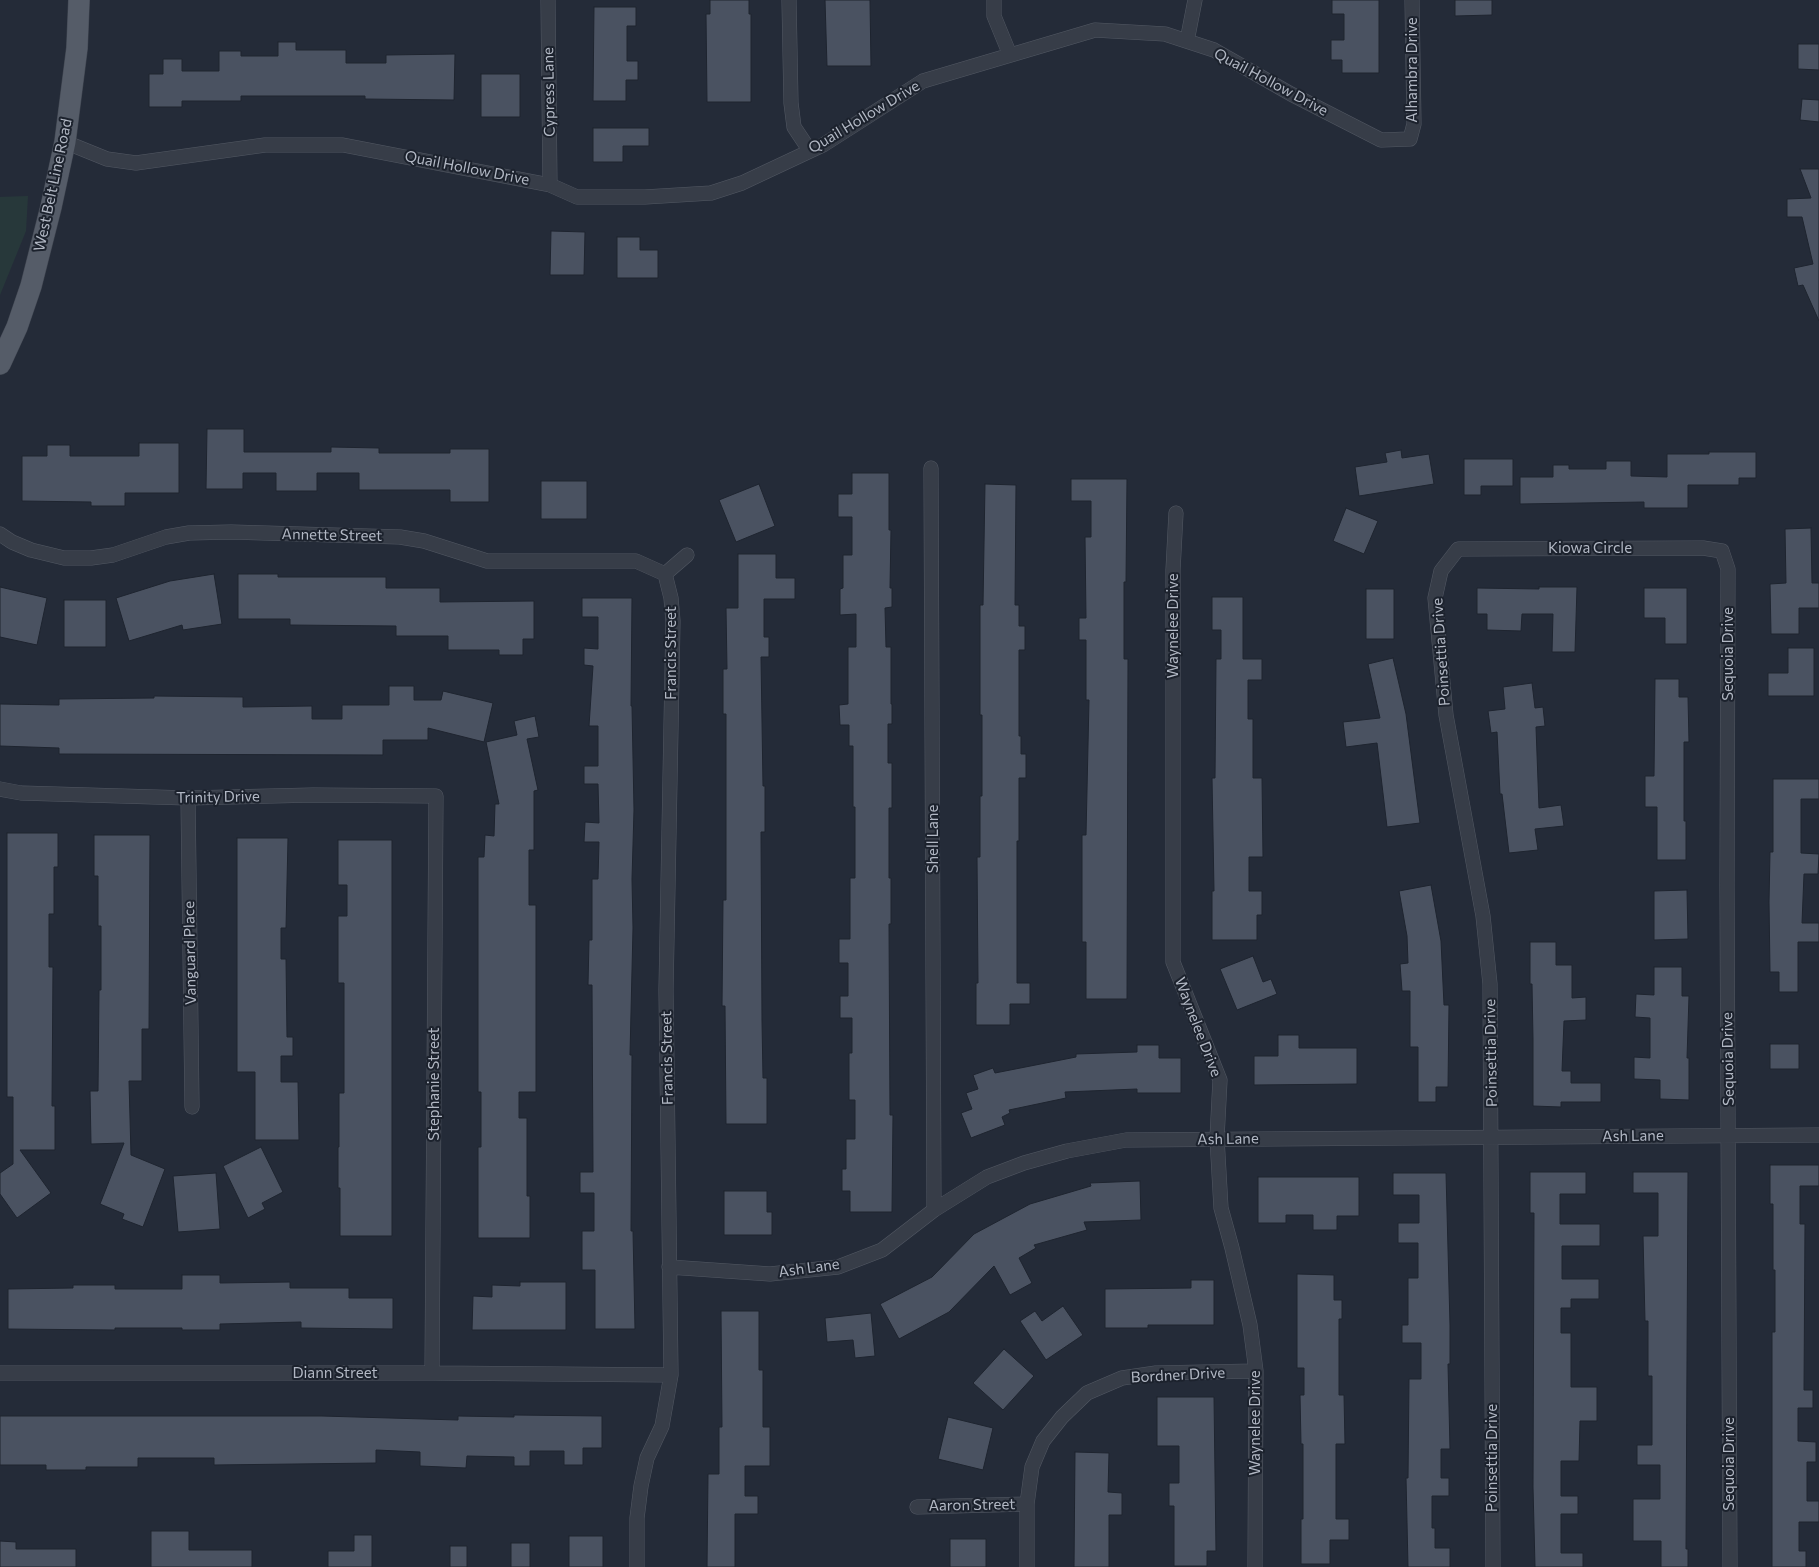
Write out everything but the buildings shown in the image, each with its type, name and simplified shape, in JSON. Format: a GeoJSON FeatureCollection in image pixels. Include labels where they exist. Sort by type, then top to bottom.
{"type":"FeatureCollection","features":[{"type":"Feature","properties":{"kind":"main road","name":"West Belt Line Road"},"geometry":{"type":"LineString","coordinates":[[0,364],[17,327],[31,286],[66,142],[77,48],[79,0]]}},
{"type":"Feature","properties":{"kind":"street","name":"Cypress Lane"},"geometry":{"type":"LineString","coordinates":[[548,0],[550,184]]}},
{"type":"Feature","properties":{"kind":"street"},"geometry":{"type":"LineString","coordinates":[[789,0],[791,103],[794,126],[810,151]]}},
{"type":"Feature","properties":{"kind":"street"},"geometry":{"type":"LineString","coordinates":[[994,0],[994,16],[1010,55]]}},
{"type":"Feature","properties":{"kind":"street"},"geometry":{"type":"LineString","coordinates":[[1187,41],[1195,0]]}},
{"type":"Feature","properties":{"kind":"street","name":"Alhambra Drive"},"geometry":{"type":"LineString","coordinates":[[1410,140],[1414,124],[1412,0]]}},
{"type":"Feature","properties":{"kind":"street","name":"Quail Hollow Drive"},"geometry":{"type":"LineString","coordinates":[[66,142],[106,159],[136,163],[265,145],[344,145],[550,184],[577,197],[646,197],[712,193],[742,183],[823,145],[924,80],[1095,30],[1165,34],[1214,50],[1291,94],[1382,140],[1410,140]]}},
{"type":"Feature","properties":{"kind":"street","name":"Shell Lane"},"geometry":{"type":"LineString","coordinates":[[931,468],[934,1210]]}},
{"type":"Feature","properties":{"kind":"street","name":"Waynelee Drive"},"geometry":{"type":"LineString","coordinates":[[1176,513],[1173,570],[1173,962],[1220,1080],[1217,1138],[1221,1208],[1250,1325],[1256,1371],[1255,1567]]}},
{"type":"Feature","properties":{"kind":"street","name":"Annette Street"},"geometry":{"type":"LineString","coordinates":[[0,534],[12,542],[31,550],[64,558],[91,558],[113,555],[166,538],[189,533],[230,532],[400,536],[424,541],[487,561],[636,561],[665,574]]}},
{"type":"Feature","properties":{"kind":"street","name":"Kiowa Circle"},"geometry":{"type":"LineString","coordinates":[[1458,549],[1703,548],[1722,551]]}},
{"type":"Feature","properties":{"kind":"street","name":"Poinsettia Drive"},"geometry":{"type":"LineString","coordinates":[[1458,549],[1441,571],[1435,598],[1446,715],[1483,916],[1490,984],[1492,1567]]}},
{"type":"Feature","properties":{"kind":"street","name":"Sequoia Drive"},"geometry":{"type":"LineString","coordinates":[[1722,551],[1728,569],[1727,895],[1730,1567]]}},
{"type":"Feature","properties":{"kind":"street"},"geometry":{"type":"LineString","coordinates":[[665,574],[687,555]]}},
{"type":"Feature","properties":{"kind":"street","name":"Francis Street"},"geometry":{"type":"LineString","coordinates":[[637,1567],[637,1518],[641,1486],[648,1458],[662,1426],[671,1375],[666,990],[673,621],[671,598],[665,574]]}},
{"type":"Feature","properties":{"kind":"street","name":"Trinity Drive"},"geometry":{"type":"LineString","coordinates":[[0,790],[21,793],[188,798],[314,795],[436,796]]}},
{"type":"Feature","properties":{"kind":"street","name":"Stephanie Street"},"geometry":{"type":"LineString","coordinates":[[432,1373],[436,796]]}},
{"type":"Feature","properties":{"kind":"street","name":"Vanguard Place"},"geometry":{"type":"LineString","coordinates":[[188,798],[192,1107]]}},
{"type":"Feature","properties":{"kind":"street","name":"Ash Lane"},"geometry":{"type":"LineString","coordinates":[[669,1267],[770,1274],[838,1267],[882,1250],[934,1210],[987,1177],[1024,1163],[1067,1151],[1126,1140],[1819,1135]]}},
{"type":"Feature","properties":{"kind":"street","name":"Bordner Drive"},"geometry":{"type":"LineString","coordinates":[[1027,1567],[1027,1504],[1032,1467],[1043,1441],[1062,1417],[1086,1394],[1122,1378],[1156,1373],[1256,1371]]}},
{"type":"Feature","properties":{"kind":"street","name":"Diann Street"},"geometry":{"type":"LineString","coordinates":[[0,1373],[671,1375]]}},
{"type":"Feature","properties":{"kind":"street","name":"Aaron Street"},"geometry":{"type":"LineString","coordinates":[[917,1507],[1027,1504]]}},
{"type":"Feature","properties":{"kind":"shaded area"},"geometry":{"type":"Polygon","coordinates":[[[28,196],[26,231],[0,295],[0,197],[28,196]]]}}]}
